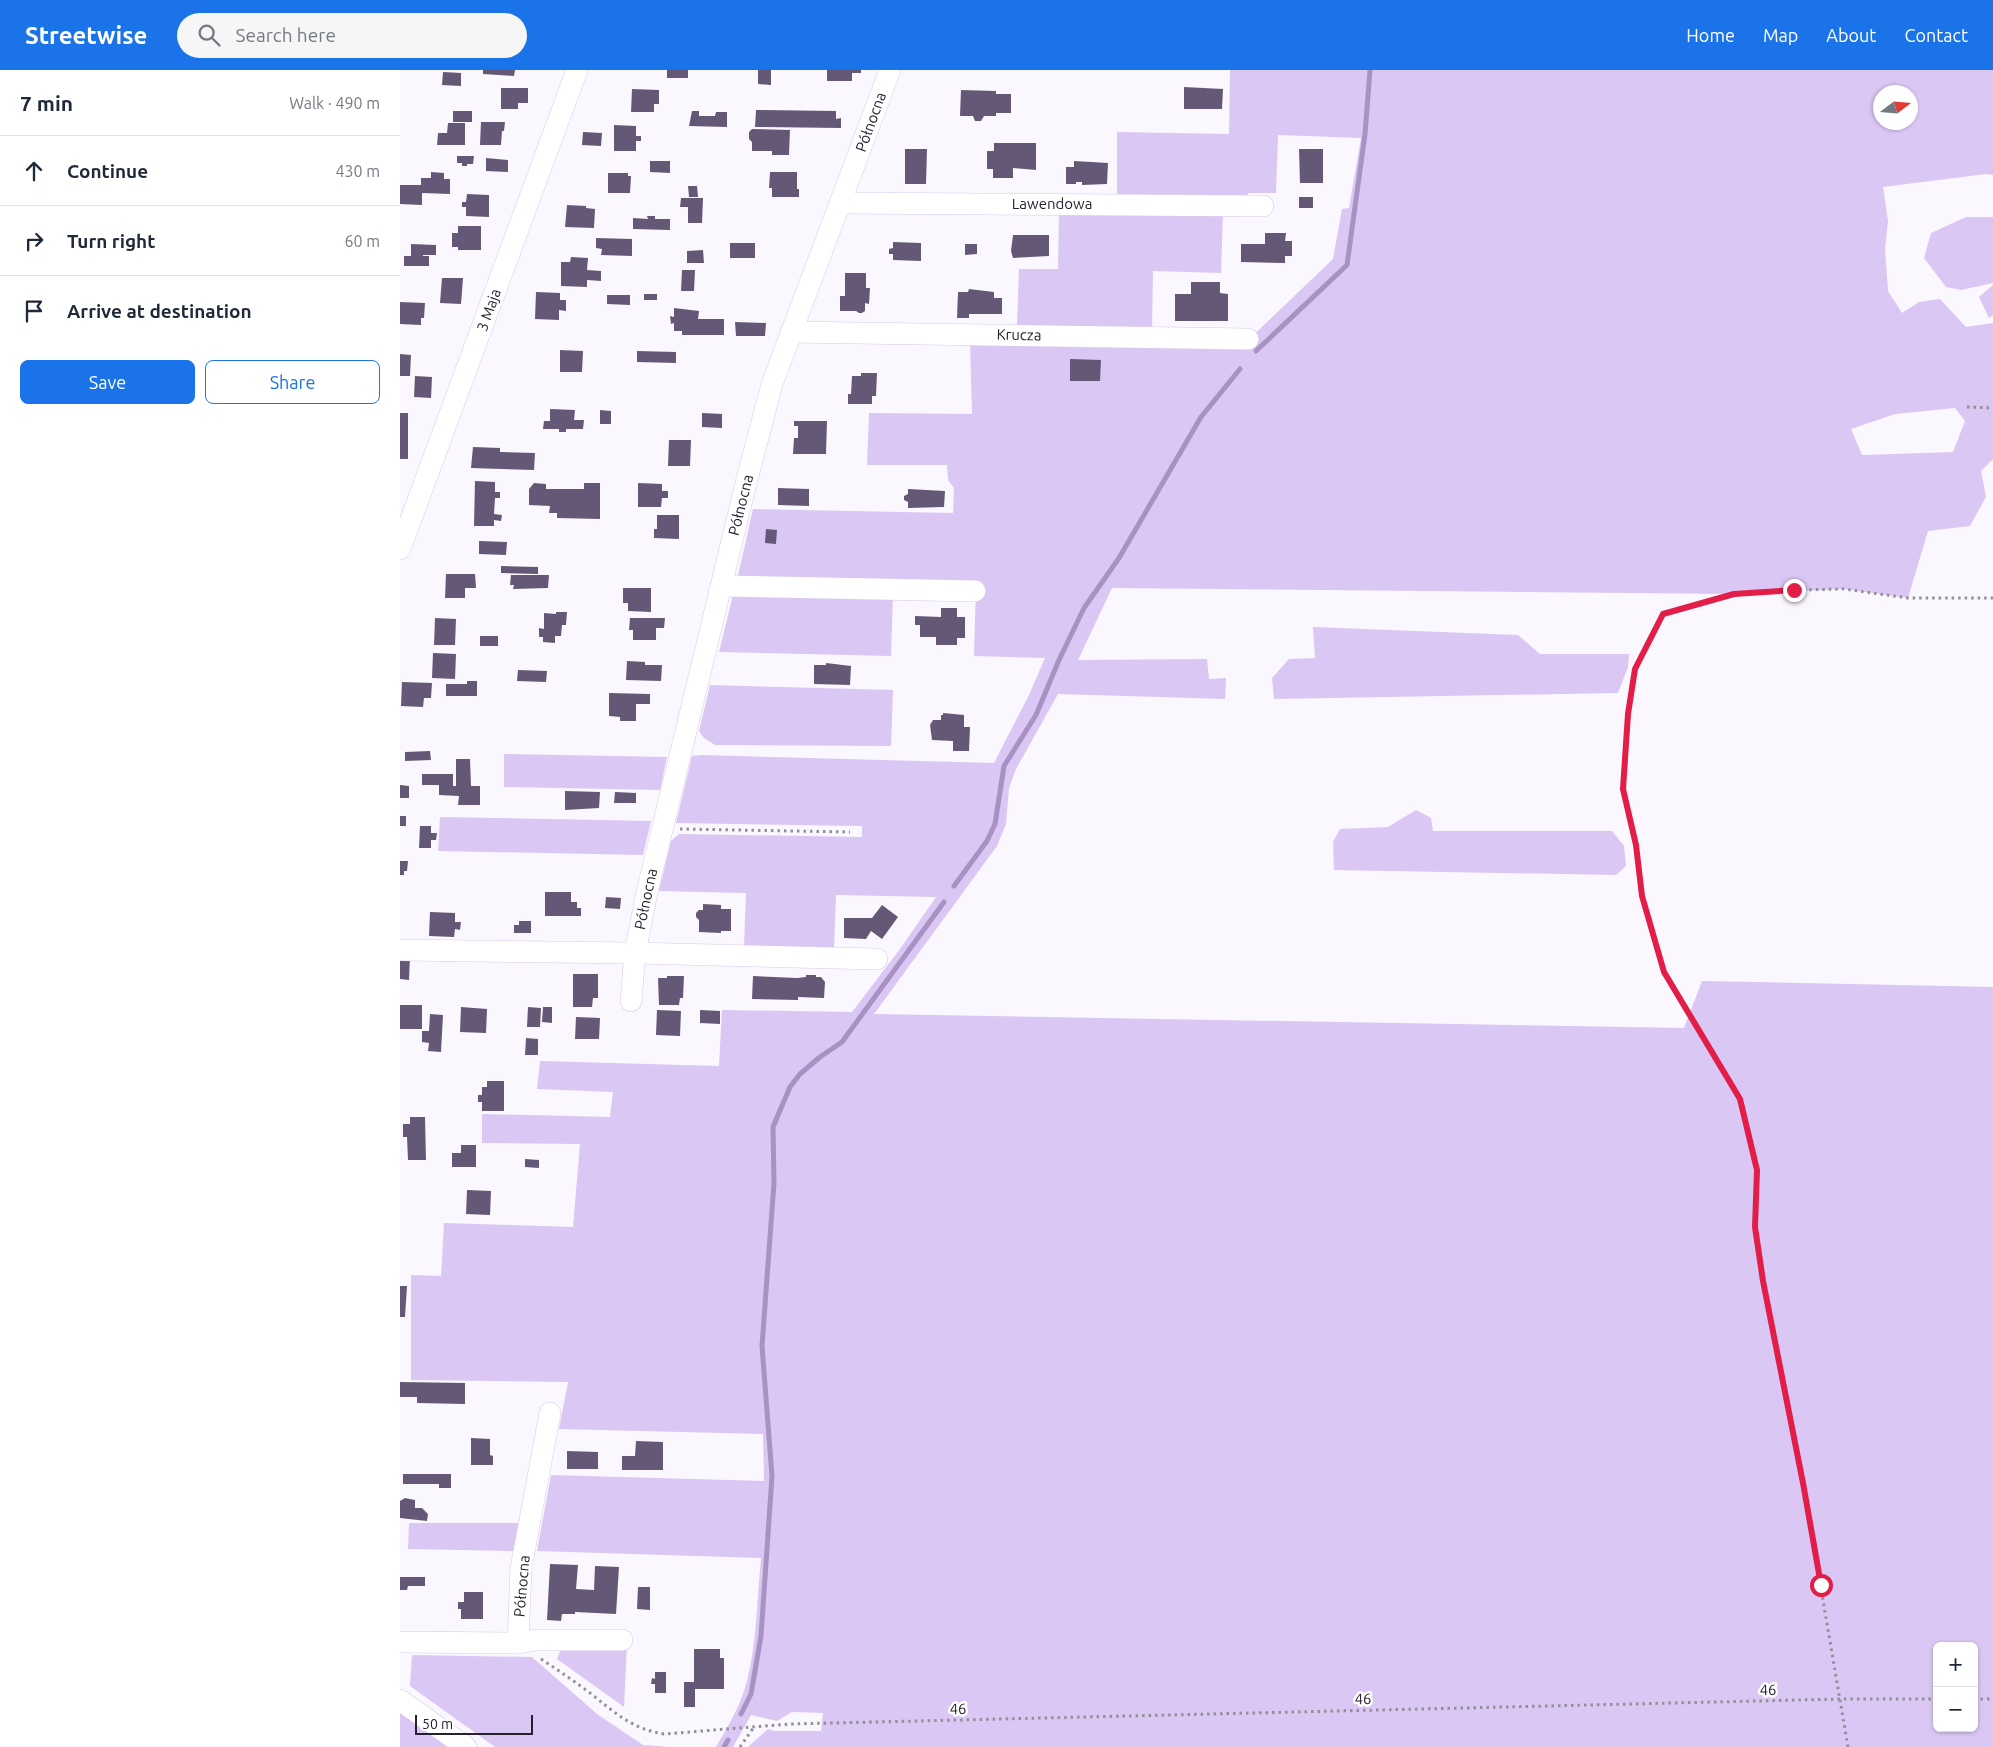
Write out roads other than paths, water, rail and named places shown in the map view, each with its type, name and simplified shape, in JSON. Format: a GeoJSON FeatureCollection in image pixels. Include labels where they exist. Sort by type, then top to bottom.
{"type":"FeatureCollection","features":[{"type":"Feature","properties":{"kind":"street","name":"3 Maja"},"geometry":{"type":"LineString","coordinates":[[400,549],[577,70]]}},
{"type":"Feature","properties":{"kind":"street","name":"Północna"},"geometry":{"type":"LineString","coordinates":[[631,1002],[635,953],[647,892],[772,384],[890,70]]}},
{"type":"Feature","properties":{"kind":"street","name":"Lawendowa"},"geometry":{"type":"LineString","coordinates":[[841,203],[1263,206]]}},
{"type":"Feature","properties":{"kind":"street","name":"Krucza"},"geometry":{"type":"LineString","coordinates":[[791,332],[1248,338]]}},
{"type":"Feature","properties":{"kind":"street"},"geometry":{"type":"LineString","coordinates":[[721,586],[975,591]]}},
{"type":"Feature","properties":{"kind":"street"},"geometry":{"type":"LineString","coordinates":[[400,950],[877,959]]}},
{"type":"Feature","properties":{"kind":"street","name":"Północna"},"geometry":{"type":"LineString","coordinates":[[518,1643],[521,1568],[550,1413]]}},
{"type":"Feature","properties":{"kind":"street"},"geometry":{"type":"LineString","coordinates":[[400,1642],[518,1643],[536,1640],[622,1640]]}},
{"type":"Feature","properties":{"kind":"street"},"geometry":{"type":"LineString","coordinates":[[400,1700],[466,1747]]}},
{"type":"Feature","properties":{"kind":"waterway"},"geometry":{"type":"LineString","coordinates":[[1256,351],[1347,265],[1365,134],[1370,70]]}},
{"type":"Feature","properties":{"kind":"waterway"},"geometry":{"type":"LineString","coordinates":[[954,886],[987,841],[995,824],[1004,766],[1036,715],[1059,660],[1084,608],[1119,558],[1201,417],[1240,369]]}},
{"type":"Feature","properties":{"kind":"waterway"},"geometry":{"type":"LineString","coordinates":[[741,1714],[751,1694],[761,1636],[772,1476],[762,1346],[774,1183],[773,1127],[790,1087],[800,1074],[842,1042],[944,902]]}},
{"type":"Feature","properties":{"kind":"waterway"},"geometry":{"type":"LineString","coordinates":[[724,1747],[728,1740]]}}]}
